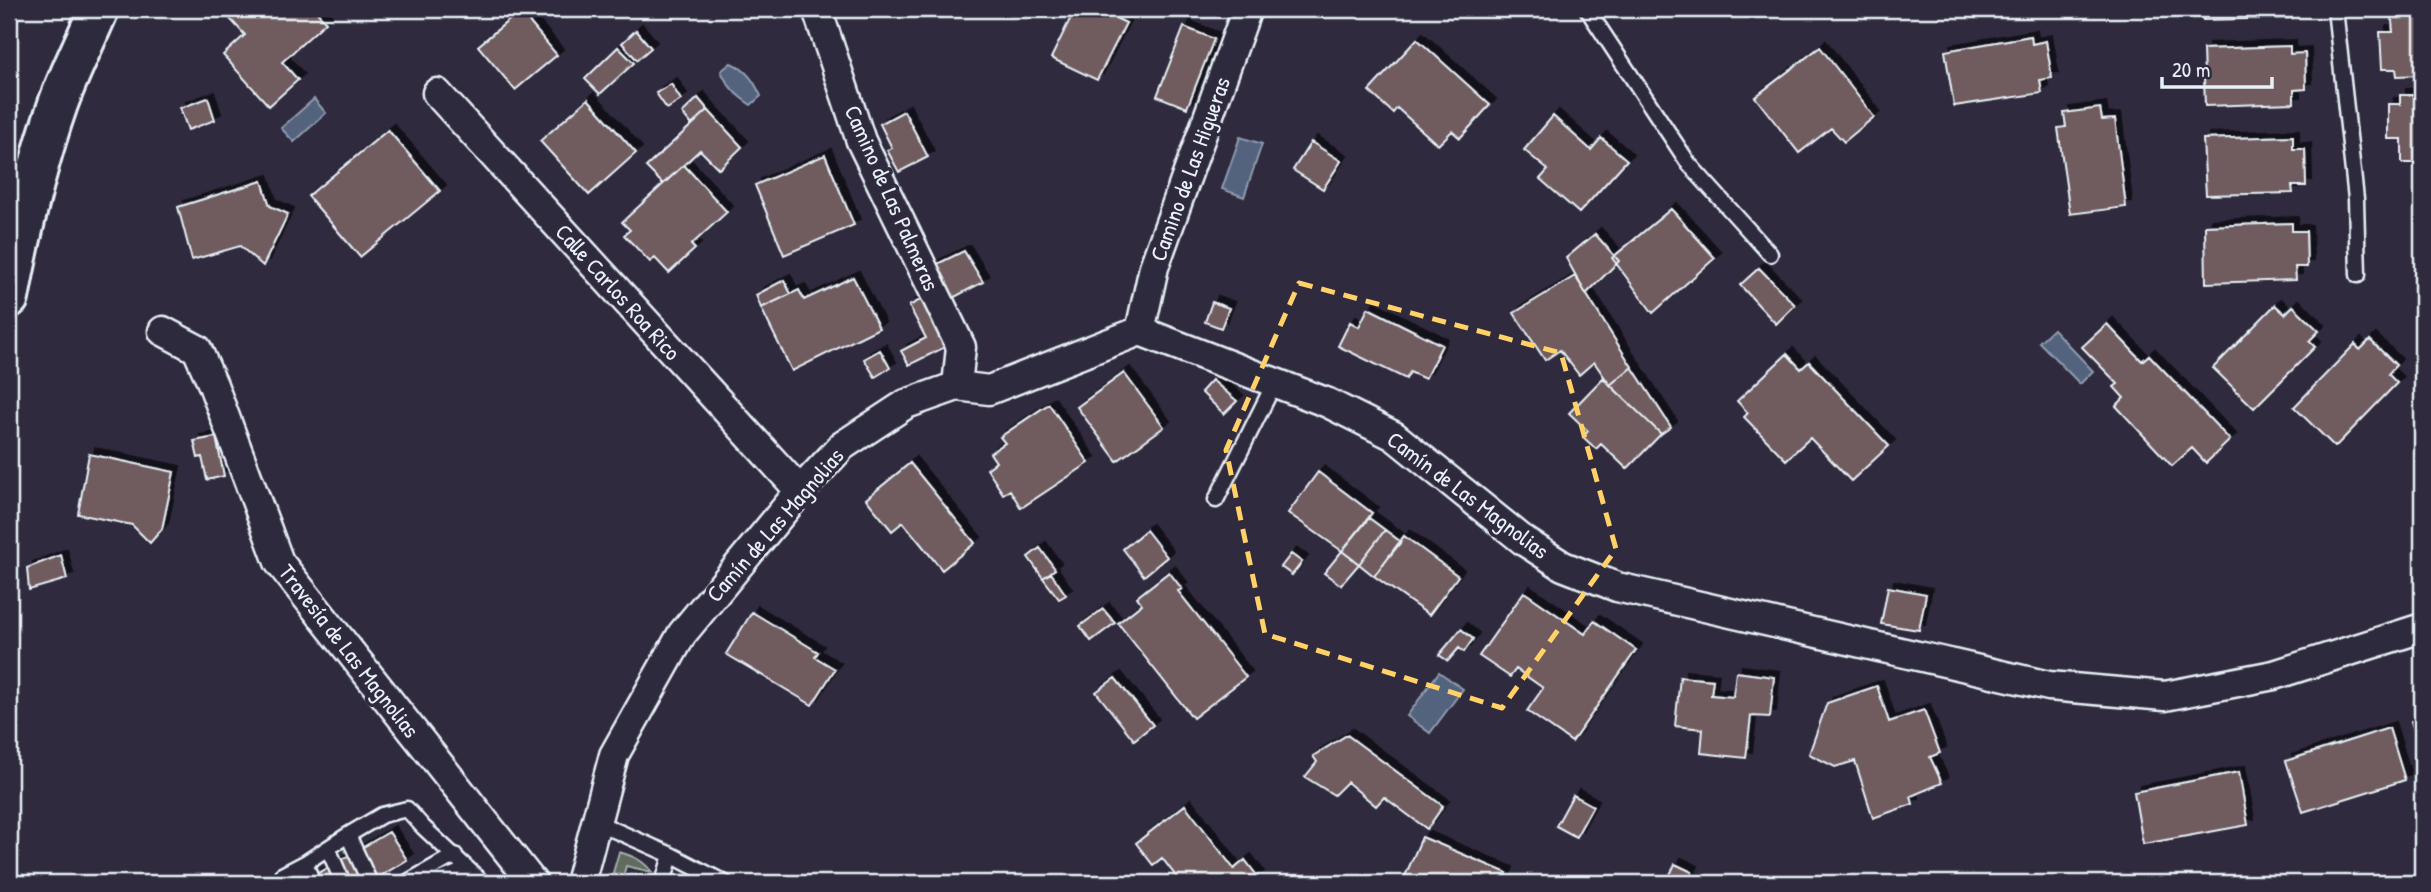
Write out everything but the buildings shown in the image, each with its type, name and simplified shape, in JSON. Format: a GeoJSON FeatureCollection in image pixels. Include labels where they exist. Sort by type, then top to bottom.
{"type":"FeatureCollection","features":[{"type":"Feature","properties":{"kind":"street"},"geometry":{"type":"LineString","coordinates":[[9,298],[18,250],[22,179],[99,9]]}},
{"type":"Feature","properties":{"kind":"street","name":"Camino de Las Palmeras"},"geometry":{"type":"LineString","coordinates":[[817,9],[861,141],[961,347],[957,386]]}},
{"type":"Feature","properties":{"kind":"street","name":"Camino de Las Higueras"},"geometry":{"type":"LineString","coordinates":[[1140,331],[1154,267],[1247,9]]}},
{"type":"Feature","properties":{"kind":"street","name":"Calle Carlos Roa Rico"},"geometry":{"type":"LineString","coordinates":[[437,93],[800,491]]}},
{"type":"Feature","properties":{"kind":"street","name":"Travesía de Las Magnolias"},"geometry":{"type":"LineString","coordinates":[[163,331],[197,349],[279,562],[533,883]]}},
{"type":"Feature","properties":{"kind":"street","name":"Camín de Las Magnolias"},"geometry":{"type":"LineString","coordinates":[[580,883],[614,755],[682,634],[800,491],[842,446],[906,404],[957,386],[989,390],[1140,331],[1328,402],[1394,436],[1524,541],[1563,566],[1617,587],[2049,686],[2165,696],[2274,676],[2422,628]]}},
{"type":"Feature","properties":{"kind":"lane"},"geometry":{"type":"LineString","coordinates":[[1587,9],[1689,164],[1770,254]]}},
{"type":"Feature","properties":{"kind":"lane"},"geometry":{"type":"LineString","coordinates":[[2335,9],[2356,199],[2358,275]]}},
{"type":"Feature","properties":{"kind":"lane"},"geometry":{"type":"LineString","coordinates":[[1216,500],[1275,383]]}},
{"type":"Feature","properties":{"kind":"lane"},"geometry":{"type":"LineString","coordinates":[[283,883],[282,876],[348,835],[382,815],[407,808],[423,827],[484,883]]}},
{"type":"Feature","properties":{"kind":"lane"},"geometry":{"type":"LineString","coordinates":[[596,822],[671,855],[725,883]]}},
{"type":"Feature","properties":{"kind":"lane"},"geometry":{"type":"LineString","coordinates":[[348,835],[370,883]]}},
{"type":"Feature","properties":{"kind":"lane"},"geometry":{"type":"LineString","coordinates":[[328,848],[343,883]]}},
{"type":"Feature","properties":{"kind":"lane"},"geometry":{"type":"LineString","coordinates":[[406,883],[456,855]]}},
{"type":"Feature","properties":{"kind":"lane"},"geometry":{"type":"LineString","coordinates":[[663,883],[671,855]]}},
{"type":"Feature","properties":{"kind":"lane"},"geometry":{"type":"LineString","coordinates":[[305,863],[313,883]]}},
{"type":"Feature","properties":{"kind":"lane"},"geometry":{"type":"LineString","coordinates":[[433,883],[468,869]]}},
{"type":"Feature","properties":{"kind":"highlighted area"},"geometry":{"type":"Polygon","coordinates":[[[1299,283],[1561,353],[1616,549],[1502,708],[1265,634],[1226,450],[1299,283]]]}},
{"type":"Feature","properties":{"kind":"green space"},"geometry":{"type":"Polygon","coordinates":[[[619,852],[637,859],[652,872],[626,866],[621,883],[610,883],[619,852]]]}},
{"type":"Feature","properties":{"kind":"water"},"geometry":{"type":"Polygon","coordinates":[[[731,63],[749,76],[761,96],[751,105],[733,90],[721,71],[731,63]]]}},
{"type":"Feature","properties":{"kind":"water"},"geometry":{"type":"Polygon","coordinates":[[[314,99],[326,113],[294,142],[281,128],[314,99]]]}},
{"type":"Feature","properties":{"kind":"water"},"geometry":{"type":"Polygon","coordinates":[[[1240,137],[1262,144],[1244,197],[1222,189],[1240,137]]]}},
{"type":"Feature","properties":{"kind":"water"},"geometry":{"type":"Polygon","coordinates":[[[2053,329],[2093,371],[2080,384],[2039,342],[2053,329]]]}},
{"type":"Feature","properties":{"kind":"water"},"geometry":{"type":"Polygon","coordinates":[[[1439,672],[1463,689],[1430,733],[1407,716],[1439,672]]]}}]}
